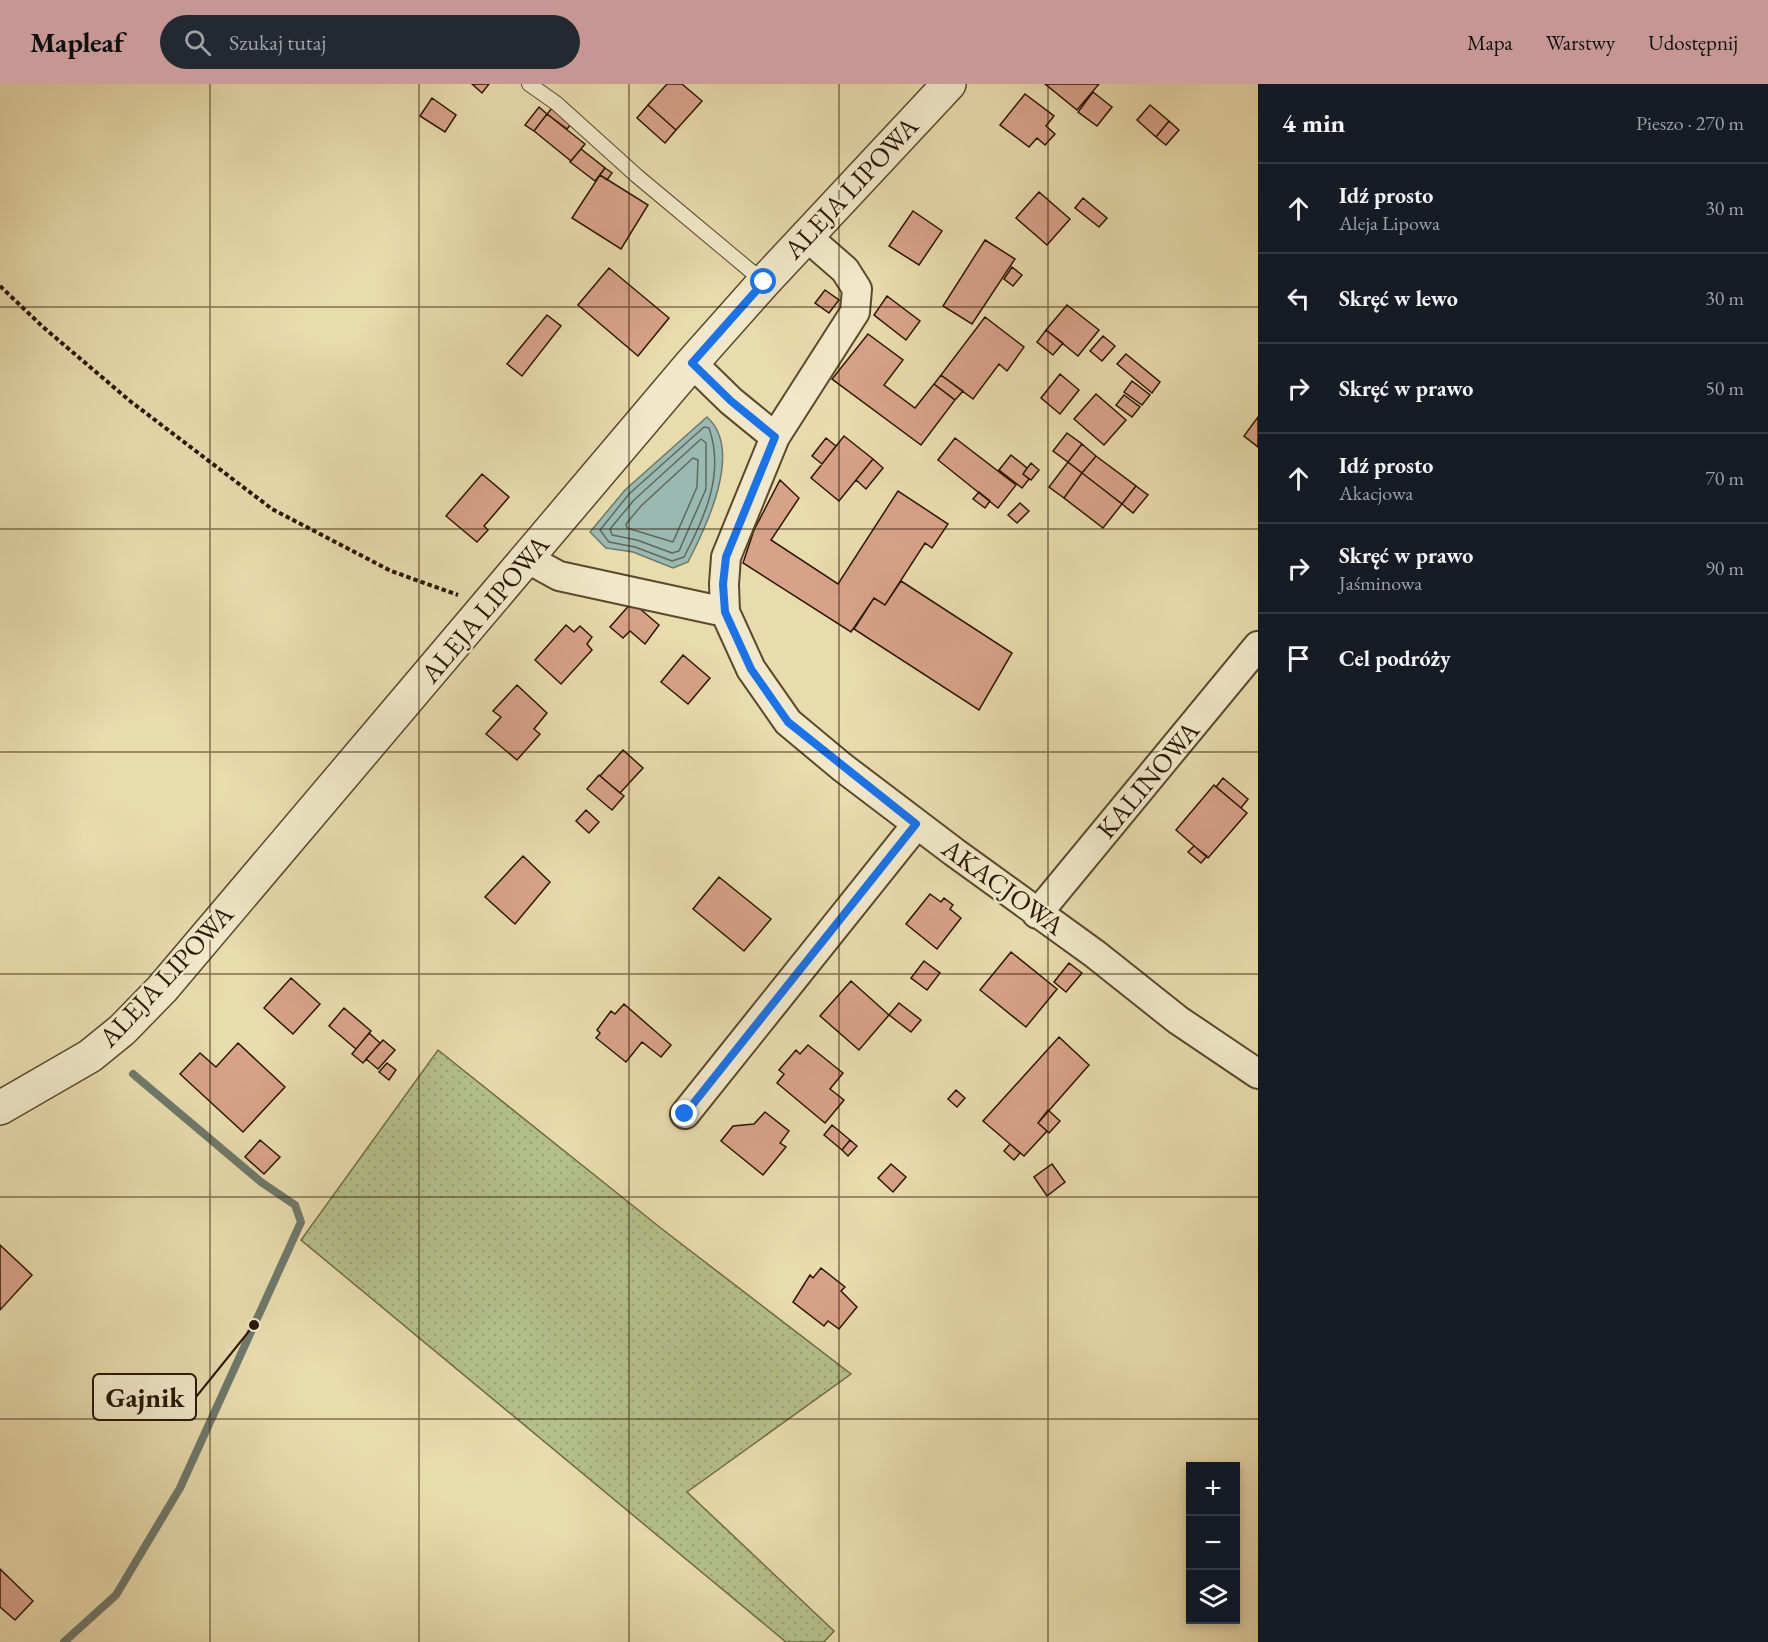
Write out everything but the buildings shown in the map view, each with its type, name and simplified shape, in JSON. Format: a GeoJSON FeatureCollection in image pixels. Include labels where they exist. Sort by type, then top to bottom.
{"type":"FeatureCollection","features":[{"type":"Feature","properties":{"kind":"street","name":"ALEJA LIPOWA"},"geometry":{"type":"LineString","coordinates":[[0,1108],[63,1073],[122,1030],[162,989],[692,363],[806,236],[949,84]]}},
{"type":"Feature","properties":{"kind":"street"},"geometry":{"type":"LineString","coordinates":[[528,559],[559,576],[725,612],[723,584],[726,557],[775,437],[855,312],[857,289],[845,270],[806,236]]}},
{"type":"Feature","properties":{"kind":"street"},"geometry":{"type":"LineString","coordinates":[[692,363],[731,401],[775,437]]}},
{"type":"Feature","properties":{"kind":"street","name":"AKACJOWA"},"geometry":{"type":"LineString","coordinates":[[725,612],[751,669],[788,722],[916,824],[1095,954],[1178,1020],[1258,1074]]}},
{"type":"Feature","properties":{"kind":"street","name":"KALINOWA"},"geometry":{"type":"LineString","coordinates":[[1037,914],[1258,646]]}},
{"type":"Feature","properties":{"kind":"street"},"geometry":{"type":"LineString","coordinates":[[685,1114],[916,824]]}},
{"type":"Feature","properties":{"kind":"lane"},"geometry":{"type":"LineString","coordinates":[[529,84],[556,103],[637,176],[764,282]]}},
{"type":"Feature","properties":{"kind":"path"},"geometry":{"type":"LineString","coordinates":[[0,286],[43,327],[130,401],[272,509],[391,572],[487,607]]}},
{"type":"Feature","properties":{"kind":"green space"},"geometry":{"type":"Polygon","coordinates":[[[438,1050],[662,1229],[851,1374],[687,1492],[834,1631],[824,1642],[786,1642],[301,1240],[438,1050]]]}},
{"type":"Feature","properties":{"kind":"water"},"geometry":{"type":"Polygon","coordinates":[[[707,417],[718,431],[722,449],[722,468],[712,509],[688,562],[673,568],[633,552],[606,548],[590,532],[625,490],[707,417]]]}},
{"type":"Feature","properties":{"kind":"waterway"},"geometry":{"type":"LineString","coordinates":[[64,1642],[116,1595],[180,1488],[301,1222],[295,1205],[261,1182],[133,1074]]}},
{"type":"Feature","properties":{"kind":"place","name":"Gajnik"},"geometry":{"type":"Point","coordinates":[254,1325]}},
{"type":"Feature","properties":{"kind":"route"},"geometry":{"type":"LineString","coordinates":[[685,1114],[916,824],[788,722],[751,669],[725,612],[723,584],[726,557],[775,437],[731,401],[692,363],[764,282]]}}]}
